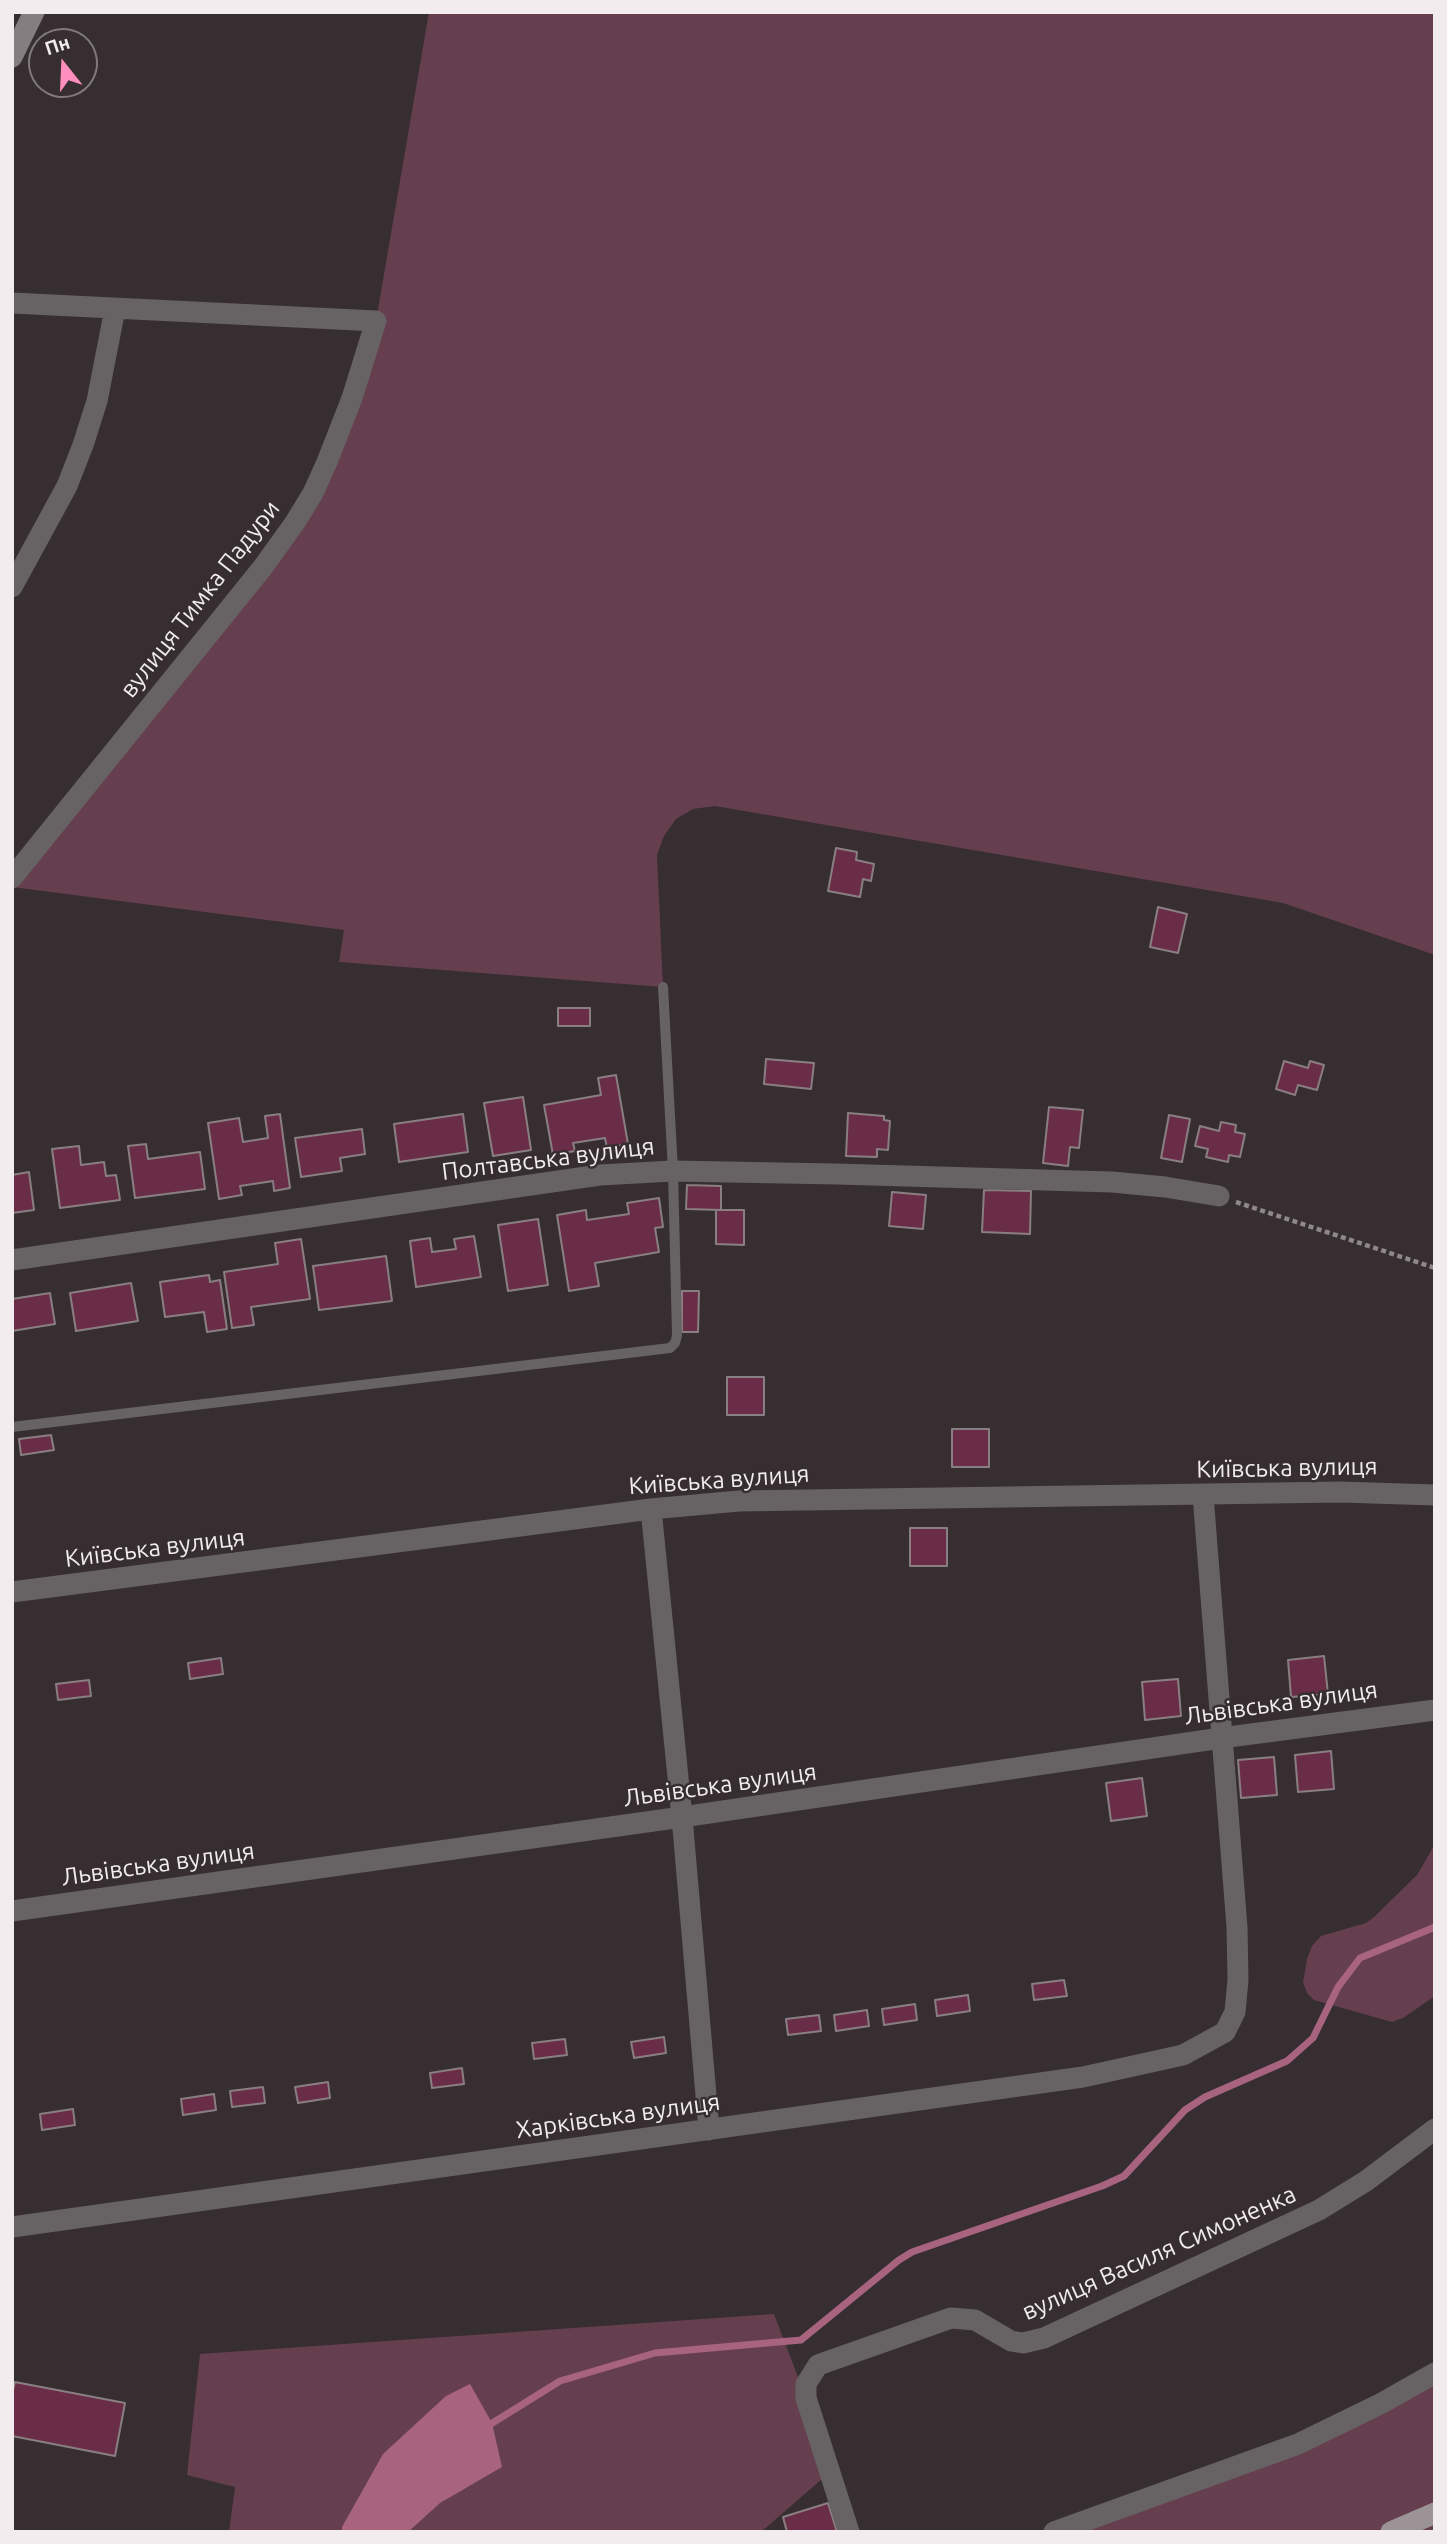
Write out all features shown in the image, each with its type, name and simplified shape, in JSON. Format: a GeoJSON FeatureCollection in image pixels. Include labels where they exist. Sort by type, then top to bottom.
{"type":"FeatureCollection","features":[{"type":"Feature","properties":{"kind":"main road"},"geometry":{"type":"LineString","coordinates":[[1391,2532],[1435,2513]]}},
{"type":"Feature","properties":{"kind":"street"},"geometry":{"type":"LineString","coordinates":[[12,57],[34,12]]}},
{"type":"Feature","properties":{"kind":"street"},"geometry":{"type":"LineString","coordinates":[[12,303],[115,309],[97,401],[83,446],[67,486],[12,587]]}},
{"type":"Feature","properties":{"kind":"street","name":"вулиця Тимка Падури"},"geometry":{"type":"LineString","coordinates":[[12,878],[263,568],[296,521],[327,462],[352,398],[376,321],[115,309]]}},
{"type":"Feature","properties":{"kind":"street","name":"Полтавська вулиця"},"geometry":{"type":"LineString","coordinates":[[12,1259],[600,1175],[673,1171],[1112,1182],[1219,1196]]}},
{"type":"Feature","properties":{"kind":"street","name":"Київська вулиця"},"geometry":{"type":"LineString","coordinates":[[12,1592],[651,1509],[739,1501],[1340,1492],[1435,1495]]}},
{"type":"Feature","properties":{"kind":"street"},"geometry":{"type":"LineString","coordinates":[[1203,1495],[1220,1738]]}},
{"type":"Feature","properties":{"kind":"street"},"geometry":{"type":"LineString","coordinates":[[651,1509],[682,1817],[709,2130]]}},
{"type":"Feature","properties":{"kind":"street","name":"Львівська вулиця"},"geometry":{"type":"LineString","coordinates":[[12,1911],[1220,1738],[1435,1710]]}},
{"type":"Feature","properties":{"kind":"street","name":"Харківська вулиця"},"geometry":{"type":"LineString","coordinates":[[12,2227],[1083,2077],[1183,2055],[1224,2032],[1235,2012],[1238,1980],[1237,1927],[1220,1738]]}},
{"type":"Feature","properties":{"kind":"street","name":"вулиця Василя Симоненка"},"geometry":{"type":"LineString","coordinates":[[849,2532],[806,2398],[806,2384],[818,2365],[951,2318],[975,2320],[1011,2342],[1023,2343],[1044,2338],[1320,2210],[1366,2181],[1435,2129]]}},
{"type":"Feature","properties":{"kind":"street"},"geometry":{"type":"LineString","coordinates":[[1054,2532],[1298,2444],[1382,2403],[1435,2373]]}},
{"type":"Feature","properties":{"kind":"lane"},"geometry":{"type":"LineString","coordinates":[[12,1427],[670,1348],[677,1336],[673,1171],[663,987]]}},
{"type":"Feature","properties":{"kind":"path"},"geometry":{"type":"LineString","coordinates":[[1219,1196],[1435,1268]]}},
{"type":"Feature","properties":{"kind":"shaded area"},"geometry":{"type":"Polygon","coordinates":[[[429,12],[1435,12],[1435,955],[1283,903],[715,806],[693,809],[676,819],[664,836],[657,855],[663,987],[339,962],[344,930],[12,887],[296,521],[376,321],[429,12]]]}},
{"type":"Feature","properties":{"kind":"shaded area"},"geometry":{"type":"Polygon","coordinates":[[[1435,1844],[1435,1996],[1403,2018],[1392,2022],[1314,2000],[1307,1993],[1303,1982],[1312,1946],[1321,1936],[1366,1923],[1373,1918],[1417,1875],[1435,1844]]]}},
{"type":"Feature","properties":{"kind":"shaded area"},"geometry":{"type":"Polygon","coordinates":[[[774,2314],[830,2472],[761,2532],[229,2532],[235,2487],[187,2475],[200,2354],[774,2314]]]}},
{"type":"Feature","properties":{"kind":"shaded area"},"geometry":{"type":"Polygon","coordinates":[[[1435,2373],[1435,2532],[1054,2532],[1258,2460],[1435,2373]]]}},
{"type":"Feature","properties":{"kind":"shaded area"},"geometry":{"type":"Polygon","coordinates":[[[470,2384],[492,2423],[502,2467],[440,2503],[408,2532],[342,2532],[342,2527],[383,2454],[446,2396],[470,2384]]]}},
{"type":"Feature","properties":{"kind":"building"},"geometry":{"type":"Polygon","coordinates":[[[836,848],[857,852],[856,860],[874,864],[871,881],[863,879],[860,897],[828,891],[836,848]]]}},
{"type":"Feature","properties":{"kind":"building"},"geometry":{"type":"Polygon","coordinates":[[[1158,907],[1187,914],[1178,953],[1150,947],[1158,907]]]}},
{"type":"Feature","properties":{"kind":"building"},"geometry":{"type":"Polygon","coordinates":[[[558,1008],[590,1008],[590,1026],[558,1026],[558,1008]]]}},
{"type":"Feature","properties":{"kind":"building"},"geometry":{"type":"Polygon","coordinates":[[[766,1059],[814,1063],[811,1089],[764,1084],[766,1059]]]}},
{"type":"Feature","properties":{"kind":"building"},"geometry":{"type":"Polygon","coordinates":[[[1284,1061],[1308,1068],[1310,1061],[1324,1065],[1317,1090],[1298,1085],[1295,1095],[1276,1089],[1284,1061]]]}},
{"type":"Feature","properties":{"kind":"building"},"geometry":{"type":"Polygon","coordinates":[[[616,1075],[628,1144],[607,1148],[605,1138],[573,1143],[575,1151],[553,1155],[544,1105],[601,1095],[598,1078],[616,1075]]]}},
{"type":"Feature","properties":{"kind":"building"},"geometry":{"type":"Polygon","coordinates":[[[523,1097],[531,1150],[493,1156],[484,1103],[523,1097]]]}},
{"type":"Feature","properties":{"kind":"building"},"geometry":{"type":"Polygon","coordinates":[[[1049,1107],[1083,1110],[1079,1148],[1070,1147],[1068,1166],[1043,1163],[1049,1107]]]}},
{"type":"Feature","properties":{"kind":"building"},"geometry":{"type":"Polygon","coordinates":[[[848,1113],[884,1116],[884,1120],[890,1121],[888,1150],[877,1149],[877,1157],[846,1156],[848,1113]]]}},
{"type":"Feature","properties":{"kind":"building"},"geometry":{"type":"Polygon","coordinates":[[[280,1114],[290,1188],[274,1191],[273,1181],[240,1186],[242,1195],[219,1199],[208,1123],[239,1118],[243,1142],[268,1138],[265,1116],[280,1114]]]}},
{"type":"Feature","properties":{"kind":"building"},"geometry":{"type":"Polygon","coordinates":[[[463,1114],[468,1152],[399,1162],[394,1124],[463,1114]]]}},
{"type":"Feature","properties":{"kind":"building"},"geometry":{"type":"Polygon","coordinates":[[[1169,1115],[1190,1119],[1182,1162],[1161,1158],[1169,1115]]]}},
{"type":"Feature","properties":{"kind":"building"},"geometry":{"type":"Polygon","coordinates":[[[1221,1122],[1236,1125],[1235,1132],[1245,1134],[1240,1157],[1229,1155],[1228,1162],[1206,1157],[1208,1149],[1195,1146],[1200,1126],[1219,1131],[1221,1122]]]}},
{"type":"Feature","properties":{"kind":"building"},"geometry":{"type":"Polygon","coordinates":[[[362,1129],[365,1154],[340,1158],[342,1171],[301,1177],[295,1138],[362,1129]]]}},
{"type":"Feature","properties":{"kind":"building"},"geometry":{"type":"Polygon","coordinates":[[[146,1144],[148,1159],[200,1152],[205,1189],[135,1198],[128,1146],[146,1144]]]}},
{"type":"Feature","properties":{"kind":"building"},"geometry":{"type":"Polygon","coordinates":[[[79,1146],[81,1165],[104,1162],[106,1176],[116,1175],[120,1200],[60,1208],[52,1149],[79,1146]]]}},
{"type":"Feature","properties":{"kind":"building"},"geometry":{"type":"Polygon","coordinates":[[[29,1172],[34,1210],[12,1213],[12,1175],[29,1172]]]}},
{"type":"Feature","properties":{"kind":"building"},"geometry":{"type":"Polygon","coordinates":[[[687,1185],[721,1186],[721,1210],[686,1209],[687,1185]]]}},
{"type":"Feature","properties":{"kind":"building"},"geometry":{"type":"Polygon","coordinates":[[[984,1190],[1031,1191],[1030,1234],[982,1232],[984,1190]]]}},
{"type":"Feature","properties":{"kind":"building"},"geometry":{"type":"Polygon","coordinates":[[[892,1192],[926,1195],[923,1229],[889,1226],[892,1192]]]}},
{"type":"Feature","properties":{"kind":"building"},"geometry":{"type":"Polygon","coordinates":[[[659,1198],[663,1227],[655,1228],[659,1252],[595,1263],[599,1286],[569,1291],[557,1215],[586,1210],[587,1220],[629,1214],[627,1203],[659,1198]]]}},
{"type":"Feature","properties":{"kind":"building"},"geometry":{"type":"Polygon","coordinates":[[[716,1210],[744,1210],[744,1245],[716,1244],[716,1210]]]}},
{"type":"Feature","properties":{"kind":"building"},"geometry":{"type":"Polygon","coordinates":[[[538,1219],[548,1285],[508,1291],[498,1225],[538,1219]]]}},
{"type":"Feature","properties":{"kind":"building"},"geometry":{"type":"Polygon","coordinates":[[[474,1236],[481,1277],[416,1287],[410,1241],[430,1238],[432,1252],[456,1249],[454,1239],[474,1236]]]}},
{"type":"Feature","properties":{"kind":"building"},"geometry":{"type":"Polygon","coordinates":[[[301,1239],[310,1299],[251,1307],[254,1325],[232,1328],[224,1272],[278,1264],[275,1243],[301,1239]]]}},
{"type":"Feature","properties":{"kind":"building"},"geometry":{"type":"Polygon","coordinates":[[[386,1256],[392,1301],[319,1310],[313,1266],[386,1256]]]}},
{"type":"Feature","properties":{"kind":"building"},"geometry":{"type":"Polygon","coordinates":[[[209,1275],[210,1282],[220,1280],[227,1329],[207,1332],[204,1312],[165,1317],[160,1282],[209,1275]]]}},
{"type":"Feature","properties":{"kind":"building"},"geometry":{"type":"Polygon","coordinates":[[[131,1283],[138,1321],[76,1331],[70,1293],[131,1283]]]}},
{"type":"Feature","properties":{"kind":"building"},"geometry":{"type":"Polygon","coordinates":[[[682,1291],[699,1291],[698,1332],[682,1332],[682,1291]]]}},
{"type":"Feature","properties":{"kind":"building"},"geometry":{"type":"Polygon","coordinates":[[[50,1293],[55,1324],[12,1331],[12,1299],[50,1293]]]}},
{"type":"Feature","properties":{"kind":"building"},"geometry":{"type":"Polygon","coordinates":[[[727,1377],[764,1377],[764,1415],[727,1415],[727,1377]]]}},
{"type":"Feature","properties":{"kind":"building"},"geometry":{"type":"Polygon","coordinates":[[[952,1429],[989,1429],[989,1467],[952,1467],[952,1429]]]}},
{"type":"Feature","properties":{"kind":"building"},"geometry":{"type":"Polygon","coordinates":[[[51,1435],[54,1450],[21,1455],[19,1439],[51,1435]]]}},
{"type":"Feature","properties":{"kind":"building"},"geometry":{"type":"Polygon","coordinates":[[[910,1528],[947,1528],[947,1566],[910,1566],[910,1528]]]}},
{"type":"Feature","properties":{"kind":"building"},"geometry":{"type":"Polygon","coordinates":[[[1324,1656],[1328,1694],[1291,1697],[1288,1660],[1324,1656]]]}},
{"type":"Feature","properties":{"kind":"building"},"geometry":{"type":"Polygon","coordinates":[[[221,1658],[223,1674],[190,1679],[188,1663],[221,1658]]]}},
{"type":"Feature","properties":{"kind":"building"},"geometry":{"type":"Polygon","coordinates":[[[1178,1679],[1181,1716],[1145,1720],[1142,1682],[1178,1679]]]}},
{"type":"Feature","properties":{"kind":"building"},"geometry":{"type":"Polygon","coordinates":[[[89,1680],[91,1696],[58,1700],[56,1684],[89,1680]]]}},
{"type":"Feature","properties":{"kind":"building"},"geometry":{"type":"Polygon","coordinates":[[[1331,1751],[1334,1789],[1298,1792],[1295,1755],[1331,1751]]]}},
{"type":"Feature","properties":{"kind":"building"},"geometry":{"type":"Polygon","coordinates":[[[1274,1757],[1277,1795],[1241,1798],[1238,1760],[1274,1757]]]}},
{"type":"Feature","properties":{"kind":"building"},"geometry":{"type":"Polygon","coordinates":[[[1142,1778],[1147,1816],[1111,1821],[1106,1783],[1142,1778]]]}},
{"type":"Feature","properties":{"kind":"building"},"geometry":{"type":"Polygon","coordinates":[[[1064,1980],[1067,1996],[1034,2000],[1032,1984],[1064,1980]]]}},
{"type":"Feature","properties":{"kind":"building"},"geometry":{"type":"Polygon","coordinates":[[[968,1995],[970,2011],[937,2016],[935,2000],[968,1995]]]}},
{"type":"Feature","properties":{"kind":"building"},"geometry":{"type":"Polygon","coordinates":[[[915,2004],[917,2020],[884,2025],[882,2009],[915,2004]]]}},
{"type":"Feature","properties":{"kind":"building"},"geometry":{"type":"Polygon","coordinates":[[[867,2010],[869,2026],[836,2031],[834,2015],[867,2010]]]}},
{"type":"Feature","properties":{"kind":"building"},"geometry":{"type":"Polygon","coordinates":[[[819,2015],[821,2031],[788,2035],[786,2019],[819,2015]]]}},
{"type":"Feature","properties":{"kind":"building"},"geometry":{"type":"Polygon","coordinates":[[[664,2037],[666,2053],[634,2058],[631,2042],[664,2037]]]}},
{"type":"Feature","properties":{"kind":"building"},"geometry":{"type":"Polygon","coordinates":[[[565,2039],[567,2055],[534,2059],[532,2043],[565,2039]]]}},
{"type":"Feature","properties":{"kind":"building"},"geometry":{"type":"Polygon","coordinates":[[[462,2068],[464,2084],[432,2088],[430,2073],[462,2068]]]}},
{"type":"Feature","properties":{"kind":"building"},"geometry":{"type":"Polygon","coordinates":[[[328,2082],[330,2098],[298,2103],[295,2087],[328,2082]]]}},
{"type":"Feature","properties":{"kind":"building"},"geometry":{"type":"Polygon","coordinates":[[[263,2087],[265,2103],[232,2107],[230,2091],[263,2087]]]}},
{"type":"Feature","properties":{"kind":"building"},"geometry":{"type":"Polygon","coordinates":[[[214,2094],[216,2110],[183,2115],[181,2099],[214,2094]]]}},
{"type":"Feature","properties":{"kind":"building"},"geometry":{"type":"Polygon","coordinates":[[[73,2109],[75,2125],[42,2130],[40,2114],[73,2109]]]}},
{"type":"Feature","properties":{"kind":"building"},"geometry":{"type":"Polygon","coordinates":[[[15,2382],[125,2403],[115,2456],[12,2436],[12,2394],[15,2382]]]}},
{"type":"Feature","properties":{"kind":"building"},"geometry":{"type":"Polygon","coordinates":[[[828,2503],[837,2532],[787,2532],[783,2517],[828,2503]]]}},
{"type":"Feature","properties":{"kind":"waterway"},"geometry":{"type":"LineString","coordinates":[[486,2427],[560,2381],[655,2353],[801,2340],[912,2252],[1124,2176],[1185,2110],[1205,2097],[1287,2061],[1313,2038],[1338,1987],[1360,1958],[1435,1927]]}}]}
